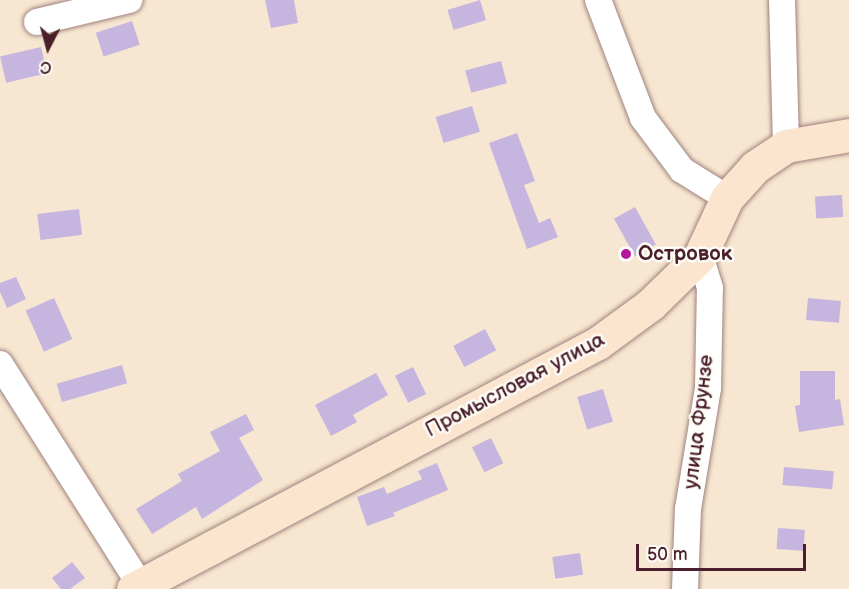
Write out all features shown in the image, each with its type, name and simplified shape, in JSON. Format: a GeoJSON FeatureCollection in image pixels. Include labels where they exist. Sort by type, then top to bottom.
{"type":"FeatureCollection","features":[{"type":"Feature","properties":{"kind":"street"},"geometry":{"type":"LineString","coordinates":[[37,22],[129,0]]}},
{"type":"Feature","properties":{"kind":"street"},"geometry":{"type":"LineString","coordinates":[[598,0],[643,118],[682,170],[727,198]]}},
{"type":"Feature","properties":{"kind":"street"},"geometry":{"type":"LineString","coordinates":[[782,0],[786,146]]}},
{"type":"Feature","properties":{"kind":"street","name":"Промысловая улица"},"geometry":{"type":"LineString","coordinates":[[139,587],[598,342],[651,304],[700,256],[727,198],[755,167],[786,146],[849,135]]}},
{"type":"Feature","properties":{"kind":"street","name":"улица Фрунзе"},"geometry":{"type":"LineString","coordinates":[[685,589],[688,509],[708,388],[710,288],[700,256]]}},
{"type":"Feature","properties":{"kind":"street"},"geometry":{"type":"LineString","coordinates":[[0,364],[139,587]]}},
{"type":"Feature","properties":{"kind":"building"},"geometry":{"type":"Polygon","coordinates":[[[265,0],[294,0],[298,23],[271,28],[265,0]]]}},
{"type":"Feature","properties":{"kind":"building"},"geometry":{"type":"Polygon","coordinates":[[[480,0],[486,20],[454,30],[447,10],[480,0]]]}},
{"type":"Feature","properties":{"kind":"building"},"geometry":{"type":"Polygon","coordinates":[[[132,21],[140,45],[104,57],[96,33],[132,21]]]}},
{"type":"Feature","properties":{"kind":"building"},"geometry":{"type":"Polygon","coordinates":[[[41,47],[47,73],[6,83],[0,56],[41,47]]]}},
{"type":"Feature","properties":{"kind":"building"},"geometry":{"type":"Polygon","coordinates":[[[501,61],[507,83],[471,93],[465,71],[501,61]]]}},
{"type":"Feature","properties":{"kind":"building"},"geometry":{"type":"Polygon","coordinates":[[[472,106],[480,132],[444,143],[436,117],[472,106]]]}},
{"type":"Feature","properties":{"kind":"building"},"geometry":{"type":"Polygon","coordinates":[[[517,133],[535,181],[524,185],[539,223],[550,218],[558,237],[527,249],[489,143],[517,133]]]}},
{"type":"Feature","properties":{"kind":"building"},"geometry":{"type":"Polygon","coordinates":[[[842,195],[843,217],[816,218],[815,196],[842,195]]]}},
{"type":"Feature","properties":{"kind":"building"},"geometry":{"type":"Polygon","coordinates":[[[635,207],[656,245],[635,256],[614,219],[635,207]]]}},
{"type":"Feature","properties":{"kind":"building"},"geometry":{"type":"Polygon","coordinates":[[[79,209],[82,235],[40,240],[37,214],[79,209]]]}},
{"type":"Feature","properties":{"kind":"building"},"geometry":{"type":"Polygon","coordinates":[[[16,277],[26,299],[7,308],[0,292],[0,283],[16,277]]]}},
{"type":"Feature","properties":{"kind":"building"},"geometry":{"type":"Polygon","coordinates":[[[54,298],[72,339],[44,352],[26,311],[54,298]]]}},
{"type":"Feature","properties":{"kind":"building"},"geometry":{"type":"Polygon","coordinates":[[[808,298],[841,301],[839,323],[806,320],[808,298]]]}},
{"type":"Feature","properties":{"kind":"building"},"geometry":{"type":"Polygon","coordinates":[[[485,329],[496,350],[464,367],[453,346],[485,329]]]}},
{"type":"Feature","properties":{"kind":"building"},"geometry":{"type":"Polygon","coordinates":[[[122,365],[127,383],[62,402],[57,384],[122,365]]]}},
{"type":"Feature","properties":{"kind":"building"},"geometry":{"type":"Polygon","coordinates":[[[413,367],[426,394],[408,403],[395,376],[413,367]]]}},
{"type":"Feature","properties":{"kind":"building"},"geometry":{"type":"Polygon","coordinates":[[[800,371],[835,371],[835,400],[840,399],[844,425],[799,432],[795,406],[800,405],[800,371]]]}},
{"type":"Feature","properties":{"kind":"building"},"geometry":{"type":"Polygon","coordinates":[[[376,373],[388,395],[353,415],[357,422],[331,436],[315,405],[376,373]]]}},
{"type":"Feature","properties":{"kind":"building"},"geometry":{"type":"Polygon","coordinates":[[[603,389],[613,422],[587,429],[577,397],[603,389]]]}},
{"type":"Feature","properties":{"kind":"building"},"geometry":{"type":"Polygon","coordinates":[[[246,414],[254,430],[239,438],[263,480],[202,519],[196,507],[152,534],[136,509],[182,481],[178,474],[220,451],[210,432],[246,414]]]}},
{"type":"Feature","properties":{"kind":"building"},"geometry":{"type":"Polygon","coordinates":[[[491,438],[503,463],[484,472],[472,447],[491,438]]]}},
{"type":"Feature","properties":{"kind":"building"},"geometry":{"type":"Polygon","coordinates":[[[437,463],[448,490],[393,513],[395,516],[367,526],[357,497],[384,487],[387,494],[422,479],[418,471],[437,463]]]}},
{"type":"Feature","properties":{"kind":"building"},"geometry":{"type":"Polygon","coordinates":[[[784,467],[834,471],[832,489],[782,485],[784,467]]]}},
{"type":"Feature","properties":{"kind":"building"},"geometry":{"type":"Polygon","coordinates":[[[778,528],[805,530],[803,551],[777,549],[778,528]]]}},
{"type":"Feature","properties":{"kind":"building"},"geometry":{"type":"Polygon","coordinates":[[[580,553],[583,575],[555,579],[552,557],[580,553]]]}},
{"type":"Feature","properties":{"kind":"building"},"geometry":{"type":"Polygon","coordinates":[[[72,562],[85,578],[70,589],[61,589],[52,578],[72,562]]]}},
{"type":"Feature","properties":{"kind":"place","name":"Островок"},"geometry":{"type":"Point","coordinates":[626,254]}}]}
